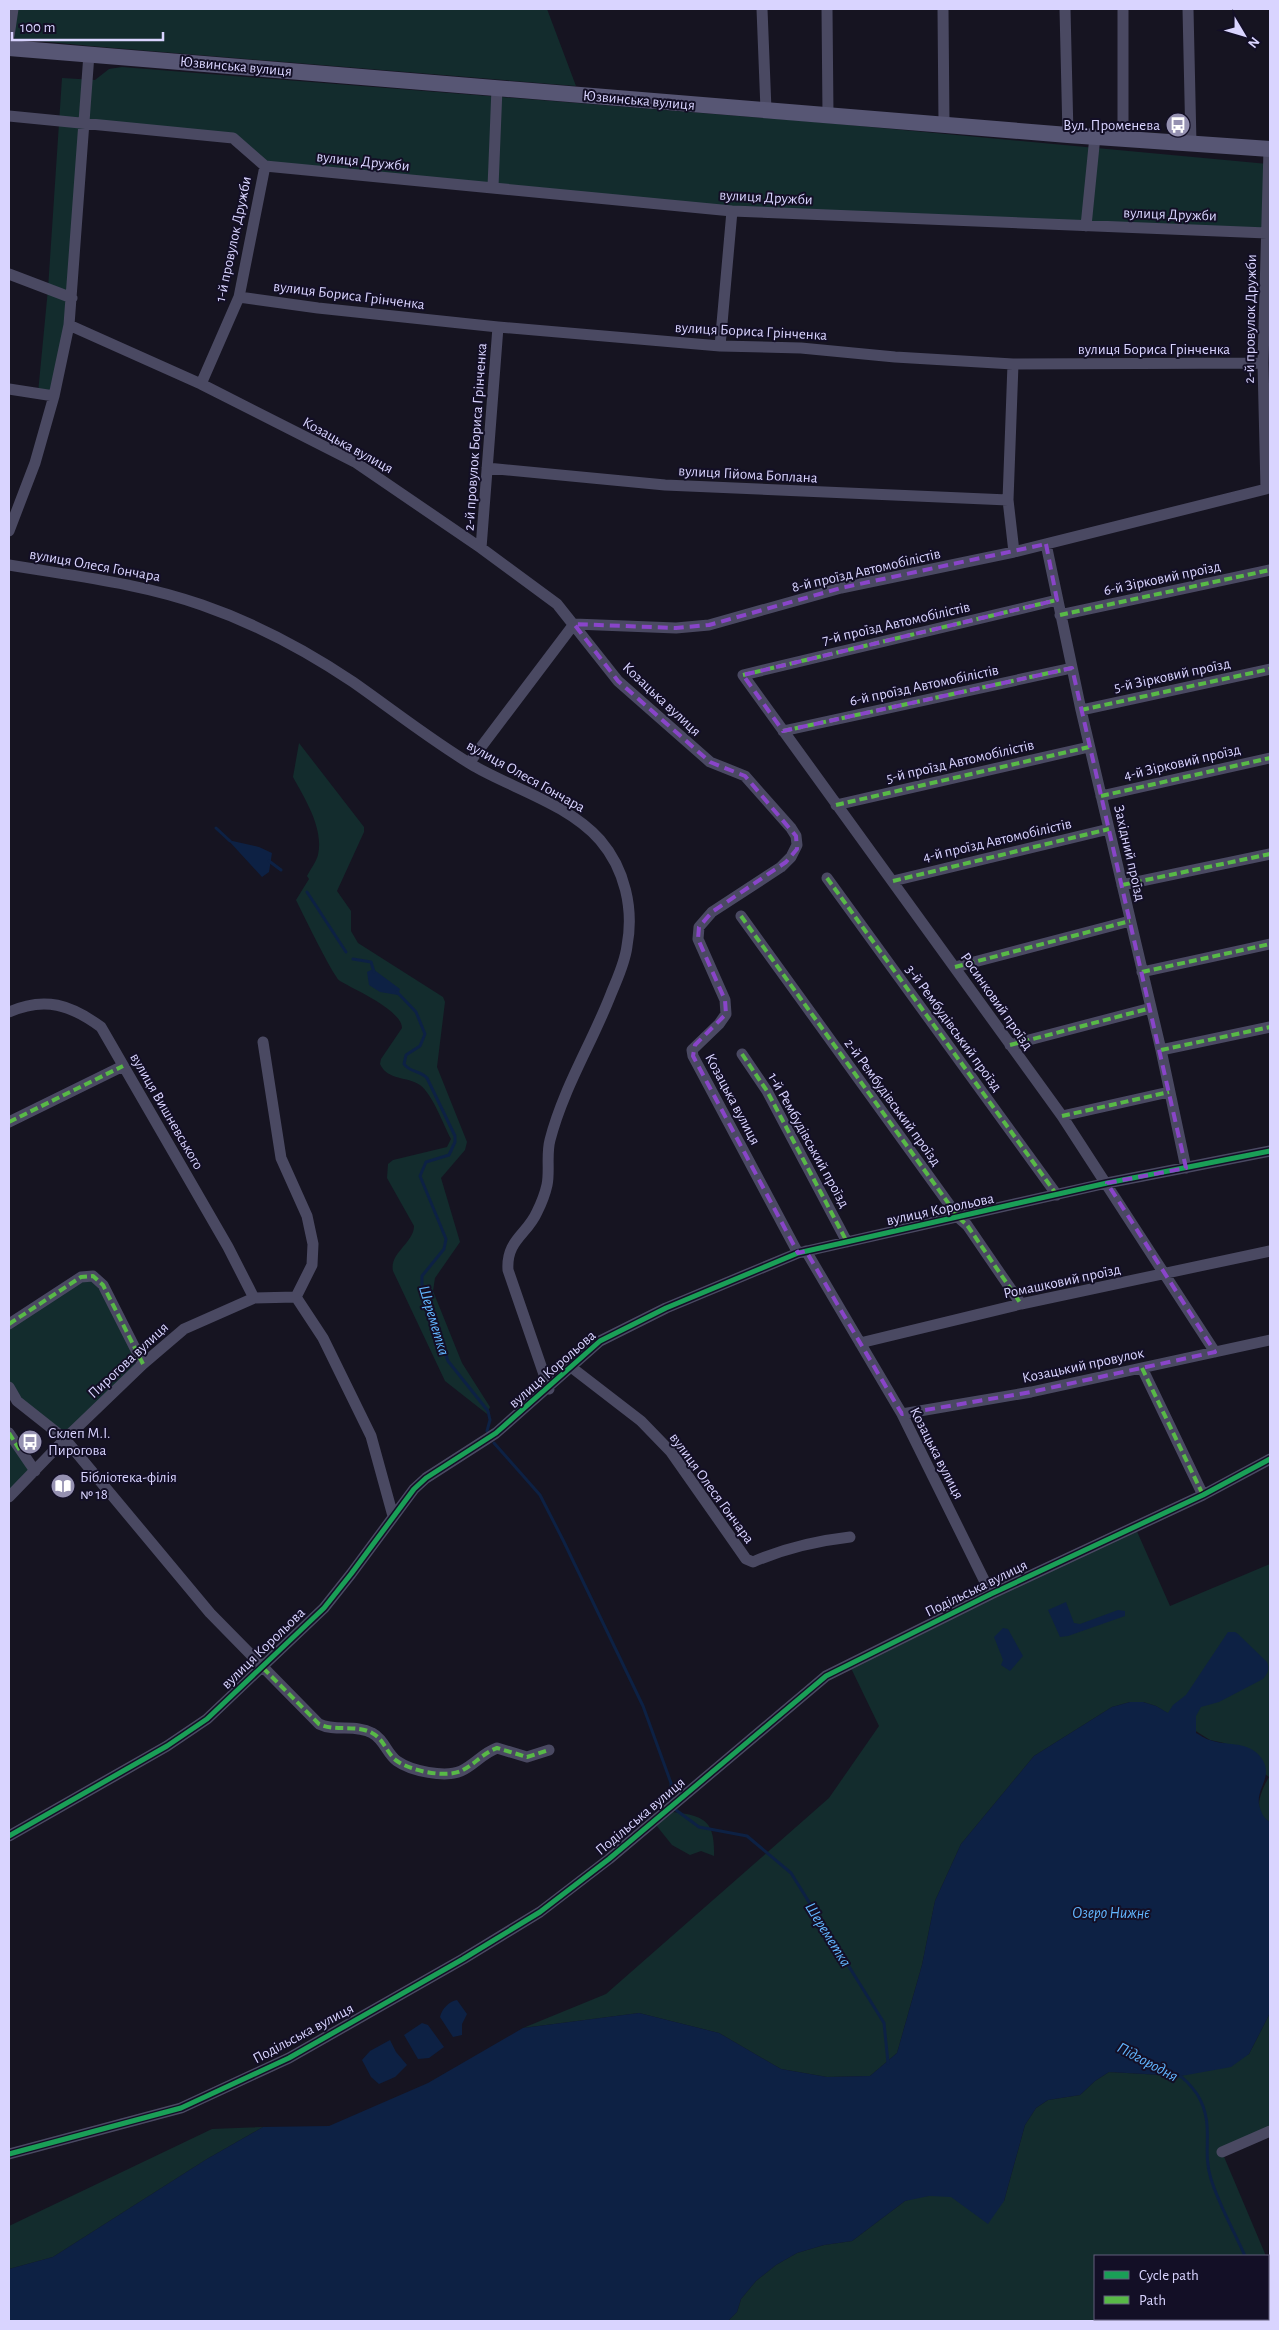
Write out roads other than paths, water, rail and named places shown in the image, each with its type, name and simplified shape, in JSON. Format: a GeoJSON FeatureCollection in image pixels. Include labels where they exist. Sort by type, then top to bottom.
{"type":"FeatureCollection","features":[{"type":"Feature","properties":{"kind":"main road","name":"Юзвинська вулиця"},"geometry":{"type":"LineString","coordinates":[[9,48],[1068,135],[1270,149]]}},
{"type":"Feature","properties":{"kind":"street"},"geometry":{"type":"LineString","coordinates":[[9,36],[13,9]]}},
{"type":"Feature","properties":{"kind":"street"},"geometry":{"type":"LineString","coordinates":[[762,9],[766,110]]}},
{"type":"Feature","properties":{"kind":"street"},"geometry":{"type":"LineString","coordinates":[[828,9],[828,115]]}},
{"type":"Feature","properties":{"kind":"street"},"geometry":{"type":"LineString","coordinates":[[943,9],[944,124]]}},
{"type":"Feature","properties":{"kind":"street"},"geometry":{"type":"LineString","coordinates":[[1065,9],[1068,135]]}},
{"type":"Feature","properties":{"kind":"street"},"geometry":{"type":"LineString","coordinates":[[1122,9],[1123,138]]}},
{"type":"Feature","properties":{"kind":"street"},"geometry":{"type":"LineString","coordinates":[[1188,9],[1191,144]]}},
{"type":"Feature","properties":{"kind":"street"},"geometry":{"type":"LineString","coordinates":[[9,531],[36,462],[54,396],[69,325],[89,54]]}},
{"type":"Feature","properties":{"kind":"street"},"geometry":{"type":"LineString","coordinates":[[493,187],[497,88]]}},
{"type":"Feature","properties":{"kind":"street","name":"1-й провулок Дружби"},"geometry":{"type":"LineString","coordinates":[[9,116],[233,138],[265,166],[239,297],[201,384]]}},
{"type":"Feature","properties":{"kind":"street"},"geometry":{"type":"LineString","coordinates":[[1086,226],[1092,149],[1095,136]]}},
{"type":"Feature","properties":{"kind":"street","name":"2-й провулок Дружби"},"geometry":{"type":"LineString","coordinates":[[1268,492],[1263,363],[1270,149]]}},
{"type":"Feature","properties":{"kind":"street","name":"вулиця Дружби"},"geometry":{"type":"LineString","coordinates":[[265,166],[732,211],[1267,233]]}},
{"type":"Feature","properties":{"kind":"street"},"geometry":{"type":"LineString","coordinates":[[720,346],[732,211]]}},
{"type":"Feature","properties":{"kind":"street"},"geometry":{"type":"LineString","coordinates":[[9,274],[72,298]]}},
{"type":"Feature","properties":{"kind":"street","name":"вулиця Бориса Грінченка"},"geometry":{"type":"LineString","coordinates":[[239,297],[318,308],[498,327],[720,346],[801,348],[895,357],[1013,364],[1263,363]]}},
{"type":"Feature","properties":{"kind":"street","name":"Козацька вулиця"},"geometry":{"type":"LineString","coordinates":[[69,325],[201,384],[354,462],[482,548],[552,600],[574,624],[624,688],[710,762],[745,776],[796,836],[796,849],[786,862],[712,912],[699,928],[698,939],[725,1000],[726,1014],[719,1024],[692,1050],[693,1056],[802,1252],[860,1342],[902,1414],[991,1594]]}},
{"type":"Feature","properties":{"kind":"street","name":"2-й провулок Бориса Грінченка"},"geometry":{"type":"LineString","coordinates":[[482,548],[498,327]]}},
{"type":"Feature","properties":{"kind":"street"},"geometry":{"type":"LineString","coordinates":[[1013,364],[1008,500],[1014,552]]}},
{"type":"Feature","properties":{"kind":"street"},"geometry":{"type":"LineString","coordinates":[[9,390],[54,396]]}},
{"type":"Feature","properties":{"kind":"street","name":"вулиця Гійома Боплана"},"geometry":{"type":"LineString","coordinates":[[488,468],[665,485],[1008,500]]}},
{"type":"Feature","properties":{"kind":"street","name":"8-й проїзд Автомобілістів"},"geometry":{"type":"LineString","coordinates":[[574,624],[676,628],[709,625],[841,588],[1014,552],[1268,492]]}},
{"type":"Feature","properties":{"kind":"street","name":"Західний проїзд"},"geometry":{"type":"LineString","coordinates":[[1046,544],[1089,747],[1161,1050],[1186,1168]]}},
{"type":"Feature","properties":{"kind":"street","name":"вулиця Олеся Гончара"},"geometry":{"type":"LineString","coordinates":[[9,565],[150,588],[204,606],[266,633],[351,681],[469,763],[555,808],[590,831],[602,843],[617,866],[627,898],[629,930],[623,962],[605,1010],[568,1090],[549,1142],[547,1186],[536,1216],[515,1241],[507,1257],[508,1270],[549,1389]]}},
{"type":"Feature","properties":{"kind":"street","name":"6-й Зірковий проїзд"},"geometry":{"type":"LineString","coordinates":[[1060,615],[1270,570]]}},
{"type":"Feature","properties":{"kind":"street","name":"7-й проїзд Автомобілістів"},"geometry":{"type":"LineString","coordinates":[[743,675],[1057,600]]}},
{"type":"Feature","properties":{"kind":"street"},"geometry":{"type":"LineString","coordinates":[[469,763],[574,624]]}},
{"type":"Feature","properties":{"kind":"street","name":"6-й проїзд Автомобілістів"},"geometry":{"type":"LineString","coordinates":[[784,731],[1072,668]]}},
{"type":"Feature","properties":{"kind":"street","name":"5-й Зірковий проїзд"},"geometry":{"type":"LineString","coordinates":[[1081,710],[1270,669]]}},
{"type":"Feature","properties":{"kind":"street","name":"Росинковий проїзд"},"geometry":{"type":"LineString","coordinates":[[743,675],[1062,1116],[1215,1352]]}},
{"type":"Feature","properties":{"kind":"street","name":"5-й проїзд Автомобілістів"},"geometry":{"type":"LineString","coordinates":[[836,805],[1089,747]]}},
{"type":"Feature","properties":{"kind":"street","name":"4-й Зірковий проїзд"},"geometry":{"type":"LineString","coordinates":[[1101,796],[1270,758]]}},
{"type":"Feature","properties":{"kind":"street","name":"4-й проїзд Автомобілістів"},"geometry":{"type":"LineString","coordinates":[[893,881],[1108,829]]}},
{"type":"Feature","properties":{"kind":"street"},"geometry":{"type":"LineString","coordinates":[[1122,885],[1270,854]]}},
{"type":"Feature","properties":{"kind":"street","name":"3-й Рембудівський проїзд"},"geometry":{"type":"LineString","coordinates":[[828,878],[1057,1195]]}},
{"type":"Feature","properties":{"kind":"street","name":"2-й Рембудівський проїзд"},"geometry":{"type":"LineString","coordinates":[[741,916],[959,1218],[967,1225],[1021,1304]]}},
{"type":"Feature","properties":{"kind":"street"},"geometry":{"type":"LineString","coordinates":[[954,967],[1130,921]]}},
{"type":"Feature","properties":{"kind":"street"},"geometry":{"type":"LineString","coordinates":[[1142,972],[1270,944]]}},
{"type":"Feature","properties":{"kind":"street","name":"вулиця Вишневського"},"geometry":{"type":"LineString","coordinates":[[9,1012],[35,1005],[67,1006],[84,1014],[101,1027],[228,1246],[254,1298]]}},
{"type":"Feature","properties":{"kind":"street"},"geometry":{"type":"LineString","coordinates":[[1010,1045],[1151,1008]]}},
{"type":"Feature","properties":{"kind":"street"},"geometry":{"type":"LineString","coordinates":[[1161,1050],[1270,1026]]}},
{"type":"Feature","properties":{"kind":"street"},"geometry":{"type":"LineString","coordinates":[[263,1042],[282,1158],[307,1216],[314,1244],[312,1265],[296,1297],[324,1338],[371,1436],[393,1516]]}},
{"type":"Feature","properties":{"kind":"street","name":"1-й Рембудівський проїзд"},"geometry":{"type":"LineString","coordinates":[[742,1054],[767,1091],[847,1242]]}},
{"type":"Feature","properties":{"kind":"street"},"geometry":{"type":"LineString","coordinates":[[9,1122],[123,1066]]}},
{"type":"Feature","properties":{"kind":"street"},"geometry":{"type":"LineString","coordinates":[[1062,1116],[1169,1092]]}},
{"type":"Feature","properties":{"kind":"street","name":"вулиця Корольова"},"geometry":{"type":"LineString","coordinates":[[9,1836],[185,1735],[263,1668],[329,1602],[393,1516],[420,1484],[496,1433],[549,1389],[590,1348],[634,1322],[802,1252],[1107,1183],[1270,1151]]}},
{"type":"Feature","properties":{"kind":"street","name":"Ромашковий проїзд"},"geometry":{"type":"LineString","coordinates":[[860,1342],[1021,1304],[1270,1251]]}},
{"type":"Feature","properties":{"kind":"street"},"geometry":{"type":"LineString","coordinates":[[9,1324],[81,1278],[93,1276],[103,1285],[143,1364]]}},
{"type":"Feature","properties":{"kind":"street","name":"Пирогова вулиця"},"geometry":{"type":"LineString","coordinates":[[9,1498],[65,1439],[143,1364],[189,1326],[254,1298],[296,1297]]}},
{"type":"Feature","properties":{"kind":"street","name":"Козацький провулок"},"geometry":{"type":"LineString","coordinates":[[902,1414],[1031,1392],[1270,1340]]}},
{"type":"Feature","properties":{"kind":"street","name":"вулиця Олеся Гончара"},"geometry":{"type":"LineString","coordinates":[[571,1367],[641,1421],[671,1452],[746,1559],[753,1562],[779,1551],[814,1541],[850,1537]]}},
{"type":"Feature","properties":{"kind":"street"},"geometry":{"type":"LineString","coordinates":[[1142,1368],[1202,1495]]}},
{"type":"Feature","properties":{"kind":"street"},"geometry":{"type":"LineString","coordinates":[[9,1388],[17,1401],[65,1439],[210,1612],[319,1724],[328,1728],[372,1733],[380,1740],[393,1758],[412,1768],[445,1774],[456,1773],[497,1748],[527,1757],[549,1750]]}},
{"type":"Feature","properties":{"kind":"street"},"geometry":{"type":"LineString","coordinates":[[9,1434],[35,1471]]}},
{"type":"Feature","properties":{"kind":"street","name":"Подільська вулиця"},"geometry":{"type":"LineString","coordinates":[[9,2154],[182,2108],[289,2058],[463,1959],[540,1912],[609,1859],[826,1676],[991,1594],[1202,1495],[1270,1459]]}},
{"type":"Feature","properties":{"kind":"street"},"geometry":{"type":"LineString","coordinates":[[1222,2152],[1270,2131]]}},
{"type":"Feature","properties":{"kind":"water"},"geometry":{"type":"Polygon","coordinates":[[[228,840],[259,847],[272,853],[269,872],[262,877],[228,840]]]}},
{"type":"Feature","properties":{"kind":"water"},"geometry":{"type":"Polygon","coordinates":[[[373,969],[400,989],[398,995],[380,992],[369,985],[367,972],[373,969]]]}},
{"type":"Feature","properties":{"kind":"water"},"geometry":{"type":"Polygon","coordinates":[[[1066,1602],[1074,1623],[1080,1624],[1118,1610],[1125,1611],[1125,1616],[1068,1636],[1060,1637],[1048,1610],[1066,1602]]]}},
{"type":"Feature","properties":{"kind":"water"},"geometry":{"type":"Polygon","coordinates":[[[1003,1628],[1008,1629],[1023,1656],[1010,1671],[1001,1665],[1003,1660],[994,1637],[1003,1628]]]}},
{"type":"Feature","properties":{"kind":"water","name":"Озеро Нижнє"},"geometry":{"type":"Polygon","coordinates":[[[1228,1632],[1238,1634],[1267,1662],[1268,1671],[1263,1679],[1219,1702],[1201,1707],[1196,1716],[1196,1733],[1216,1742],[1241,1745],[1253,1750],[1264,1762],[1266,1769],[1259,1803],[1263,1816],[1270,1822],[1270,2013],[1249,2054],[1231,2067],[1181,2076],[1109,2072],[1095,2081],[1080,2095],[1048,2100],[1036,2108],[1025,2125],[1004,2201],[988,2224],[951,2197],[929,2196],[905,2201],[852,2241],[824,2245],[797,2253],[776,2265],[756,2281],[741,2299],[737,2312],[728,2321],[9,2321],[9,2269],[53,2257],[207,2159],[263,2127],[329,2126],[428,2083],[523,2028],[639,2013],[719,2033],[781,2069],[827,2077],[870,2076],[897,2053],[922,1965],[935,1901],[961,1844],[1034,1756],[1112,1707],[1130,1702],[1143,1702],[1156,1706],[1168,1713],[1173,1705],[1186,1695],[1228,1632]]]}},
{"type":"Feature","properties":{"kind":"water"},"geometry":{"type":"Polygon","coordinates":[[[457,2000],[467,2014],[462,2024],[462,2035],[453,2037],[440,2017],[446,2006],[457,2000]]]}},
{"type":"Feature","properties":{"kind":"water"},"geometry":{"type":"Polygon","coordinates":[[[422,2023],[428,2025],[444,2047],[429,2058],[418,2059],[404,2035],[422,2023]]]}},
{"type":"Feature","properties":{"kind":"water"},"geometry":{"type":"Polygon","coordinates":[[[390,2040],[396,2052],[407,2065],[395,2077],[379,2084],[371,2077],[362,2060],[370,2051],[390,2040]]]}},
{"type":"Feature","properties":{"kind":"waterway","name":"Шереметка"},"geometry":{"type":"LineString","coordinates":[[216,828],[230,841]]}},
{"type":"Feature","properties":{"kind":"waterway","name":"Шереметка"},"geometry":{"type":"LineString","coordinates":[[269,861],[281,870]]}},
{"type":"Feature","properties":{"kind":"waterway","name":"Шереметка"},"geometry":{"type":"LineString","coordinates":[[307,892],[346,952]]}},
{"type":"Feature","properties":{"kind":"waterway","name":"Шереметка"},"geometry":{"type":"LineString","coordinates":[[353,959],[371,962],[374,972]]}},
{"type":"Feature","properties":{"kind":"waterway","name":"Шереметка"},"geometry":{"type":"LineString","coordinates":[[397,992],[416,1012],[425,1034],[420,1046],[406,1055],[404,1064],[409,1069],[427,1078],[455,1136],[455,1142],[449,1155],[426,1162],[420,1176],[446,1239],[444,1249],[422,1276],[422,1285],[448,1361],[488,1411],[490,1420],[487,1431]]}},
{"type":"Feature","properties":{"kind":"waterway","name":"Шереметка"},"geometry":{"type":"LineString","coordinates":[[494,1443],[540,1495],[563,1540],[643,1706],[671,1783],[671,1800]]}},
{"type":"Feature","properties":{"kind":"waterway","name":"Шереметка"},"geometry":{"type":"LineString","coordinates":[[676,1810],[699,1827],[747,1836],[791,1873],[884,2023],[888,2063]]}},
{"type":"Feature","properties":{"kind":"waterway","name":"Підгородня"},"geometry":{"type":"LineString","coordinates":[[1178,2075],[1191,2086],[1203,2105],[1206,2116],[1207,2157],[1211,2179],[1222,2208],[1245,2255]]}},
{"type":"Feature","properties":{"kind":"place","name":"Вул. Променева"},"geometry":{"type":"Point","coordinates":[1178,125]}},
{"type":"Feature","properties":{"kind":"place","name":"Склеп М.І. Пирогова"},"geometry":{"type":"Point","coordinates":[30,1442]}},
{"type":"Feature","properties":{"kind":"place","name":"Бібліотека-філія № 18"},"geometry":{"type":"Point","coordinates":[63,1486]}}]}
